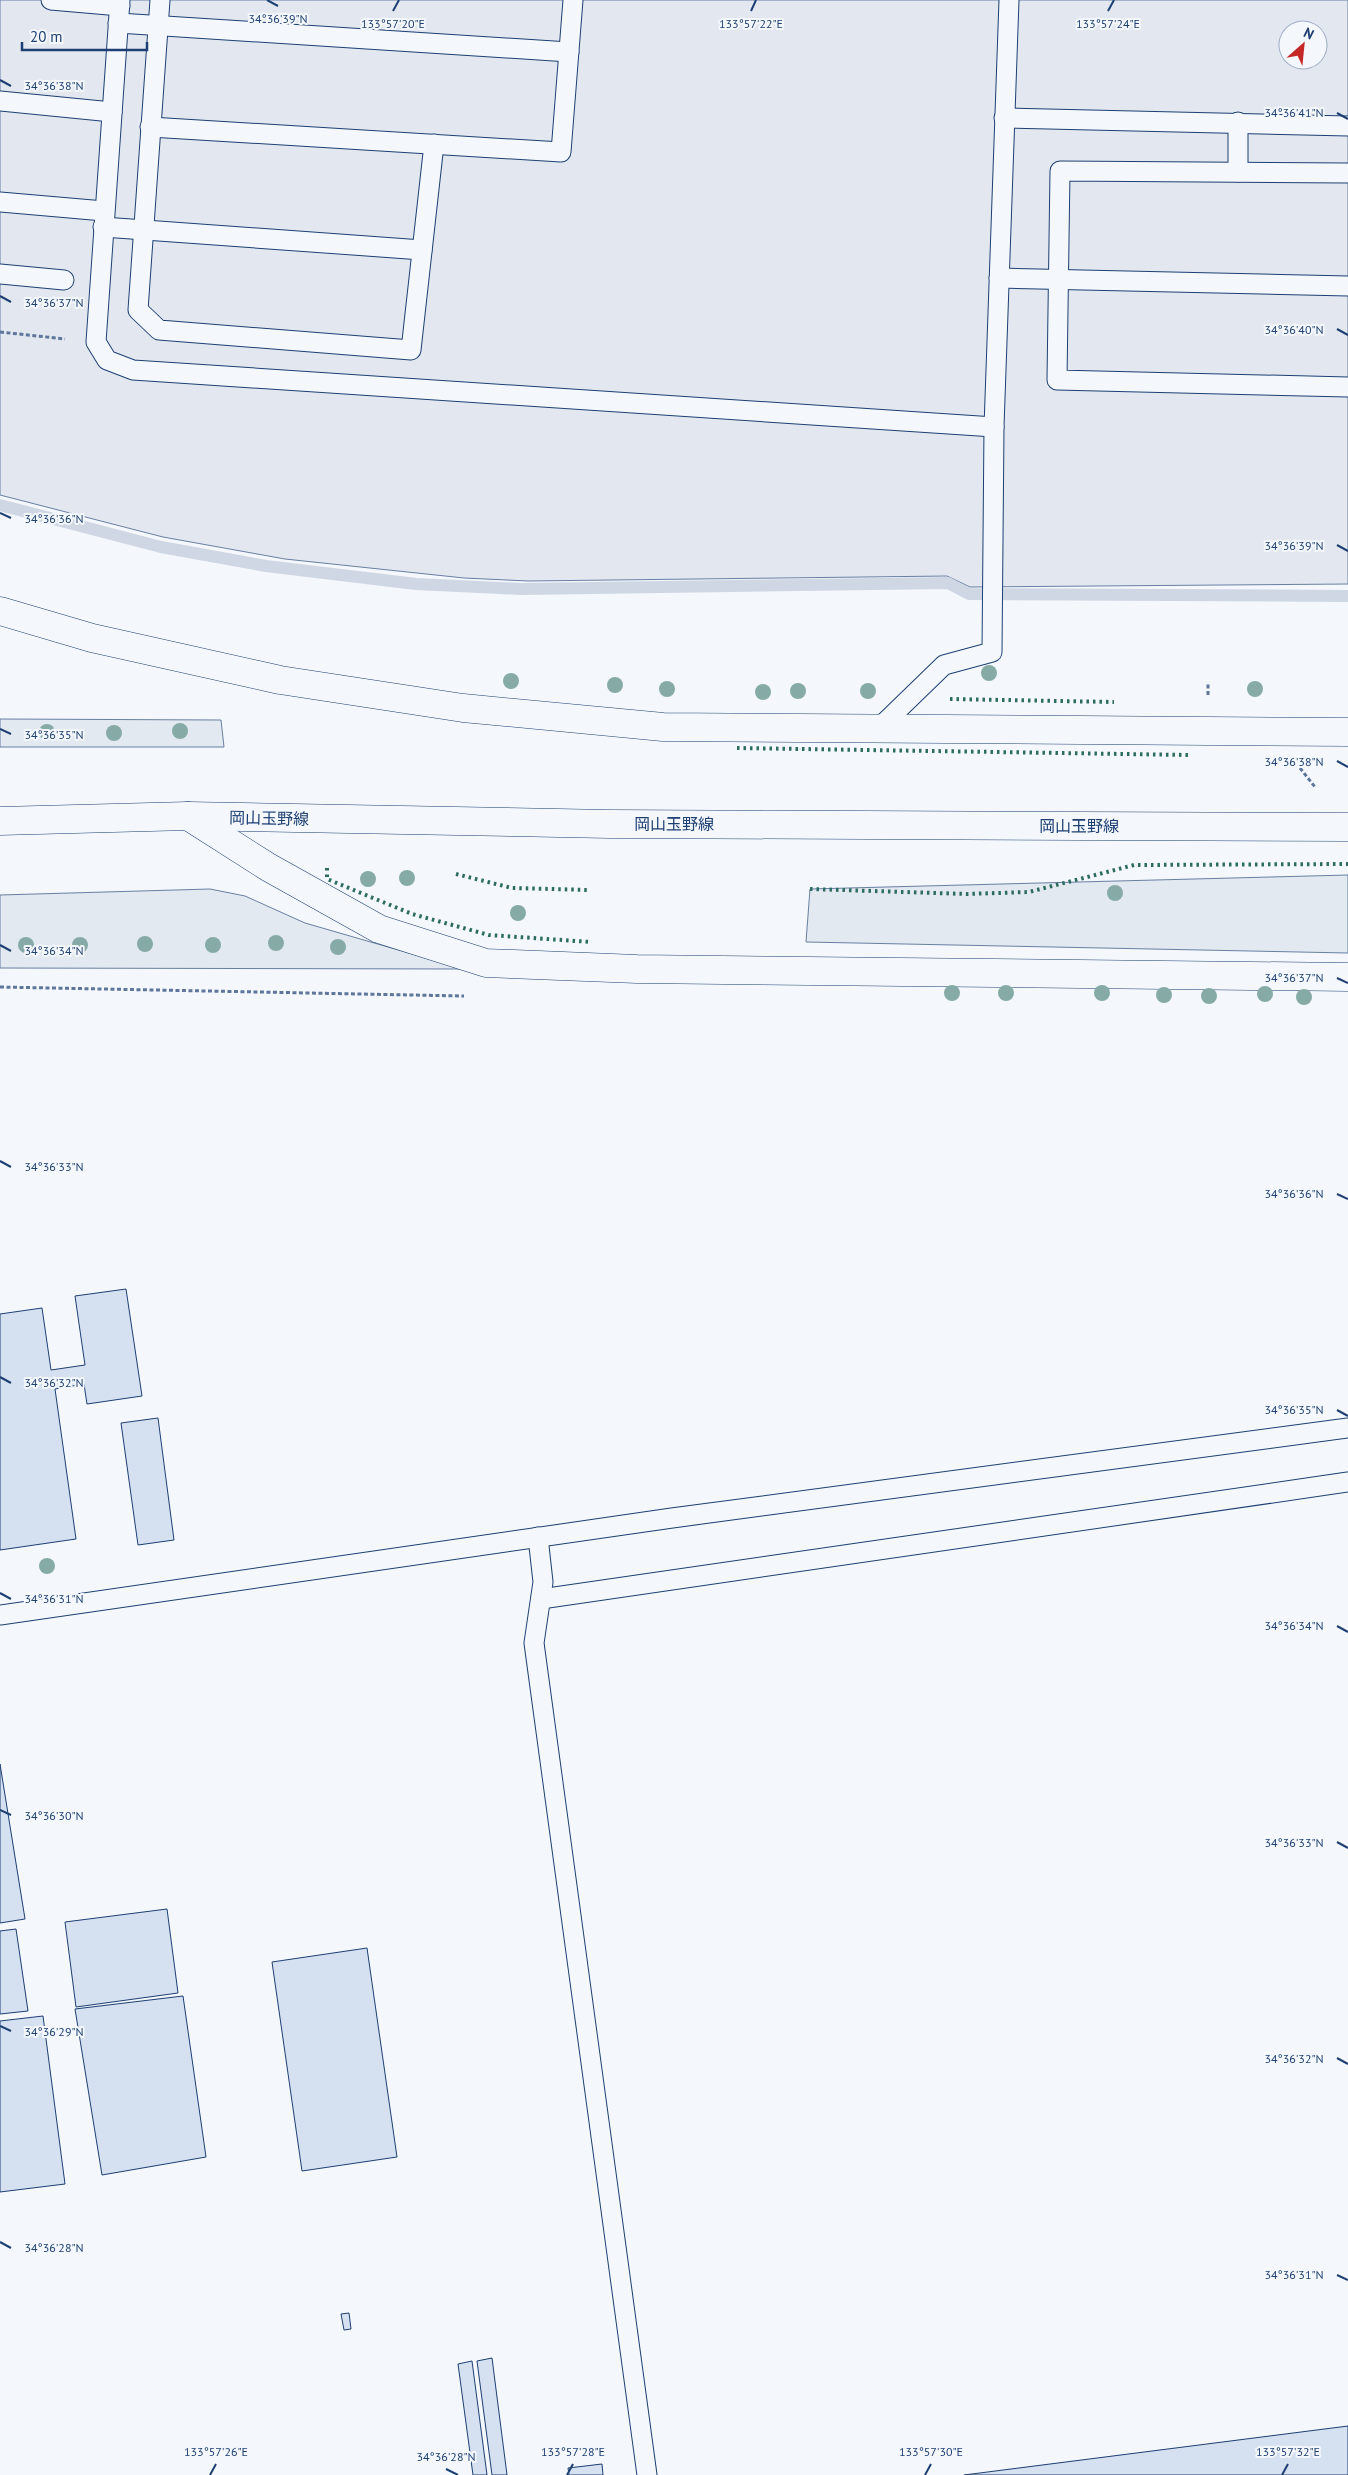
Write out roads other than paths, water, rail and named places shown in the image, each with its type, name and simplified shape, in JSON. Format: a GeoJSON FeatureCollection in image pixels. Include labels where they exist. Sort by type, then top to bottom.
{"type":"FeatureCollection","features":[{"type":"Feature","properties":{"kind":"street"},"geometry":{"type":"LineString","coordinates":[[0,611],[92,638],[280,680],[463,708],[663,727],[1348,732]]}},
{"type":"Feature","properties":{"kind":"street"},"geometry":{"type":"LineString","coordinates":[[188,816],[268,867],[379,929],[486,963],[637,969],[1348,977]]}},
{"type":"Feature","properties":{"kind":"street","name":"岡山玉野線"},"geometry":{"type":"LineString","coordinates":[[0,820],[188,816],[609,824],[1348,827]]}},
{"type":"Feature","properties":{"kind":"lane"},"geometry":{"type":"LineString","coordinates":[[51,0],[119,10],[158,26],[569,52]]}},
{"type":"Feature","properties":{"kind":"lane"},"geometry":{"type":"LineString","coordinates":[[160,0],[138,310],[159,330],[411,350],[434,144]]}},
{"type":"Feature","properties":{"kind":"lane"},"geometry":{"type":"LineString","coordinates":[[150,127],[561,152],[573,0]]}},
{"type":"Feature","properties":{"kind":"lane"},"geometry":{"type":"LineString","coordinates":[[878,729],[944,665],[992,652],[994,427],[1009,0]]}},
{"type":"Feature","properties":{"kind":"lane"},"geometry":{"type":"LineString","coordinates":[[119,10],[103,219],[96,342],[107,360],[133,370],[994,427]]}},
{"type":"Feature","properties":{"kind":"lane"},"geometry":{"type":"LineString","coordinates":[[0,101],[112,112]]}},
{"type":"Feature","properties":{"kind":"lane"},"geometry":{"type":"LineString","coordinates":[[1004,118],[1348,126]]}},
{"type":"Feature","properties":{"kind":"lane"},"geometry":{"type":"LineString","coordinates":[[1238,122],[1238,172]]}},
{"type":"Feature","properties":{"kind":"lane"},"geometry":{"type":"LineString","coordinates":[[1348,173],[1060,171],[1057,380],[1348,386]]}},
{"type":"Feature","properties":{"kind":"lane"},"geometry":{"type":"LineString","coordinates":[[0,202],[103,219],[143,229],[422,250]]}},
{"type":"Feature","properties":{"kind":"lane"},"geometry":{"type":"LineString","coordinates":[[0,274],[64,280]]}},
{"type":"Feature","properties":{"kind":"lane"},"geometry":{"type":"LineString","coordinates":[[999,278],[1348,286]]}},
{"type":"Feature","properties":{"kind":"lane"},"geometry":{"type":"LineString","coordinates":[[0,1615],[538,1537],[1348,1428]]}},
{"type":"Feature","properties":{"kind":"lane"},"geometry":{"type":"LineString","coordinates":[[540,1599],[1348,1482]]}},
{"type":"Feature","properties":{"kind":"lane"},"geometry":{"type":"LineString","coordinates":[[538,1537],[543,1582],[534,1643],[647,2475]]}},
{"type":"Feature","properties":{"kind":"waterway"},"geometry":{"type":"LineString","coordinates":[[0,505],[161,547],[266,566],[416,584],[522,589],[948,583],[969,594],[1348,596]]}}]}
